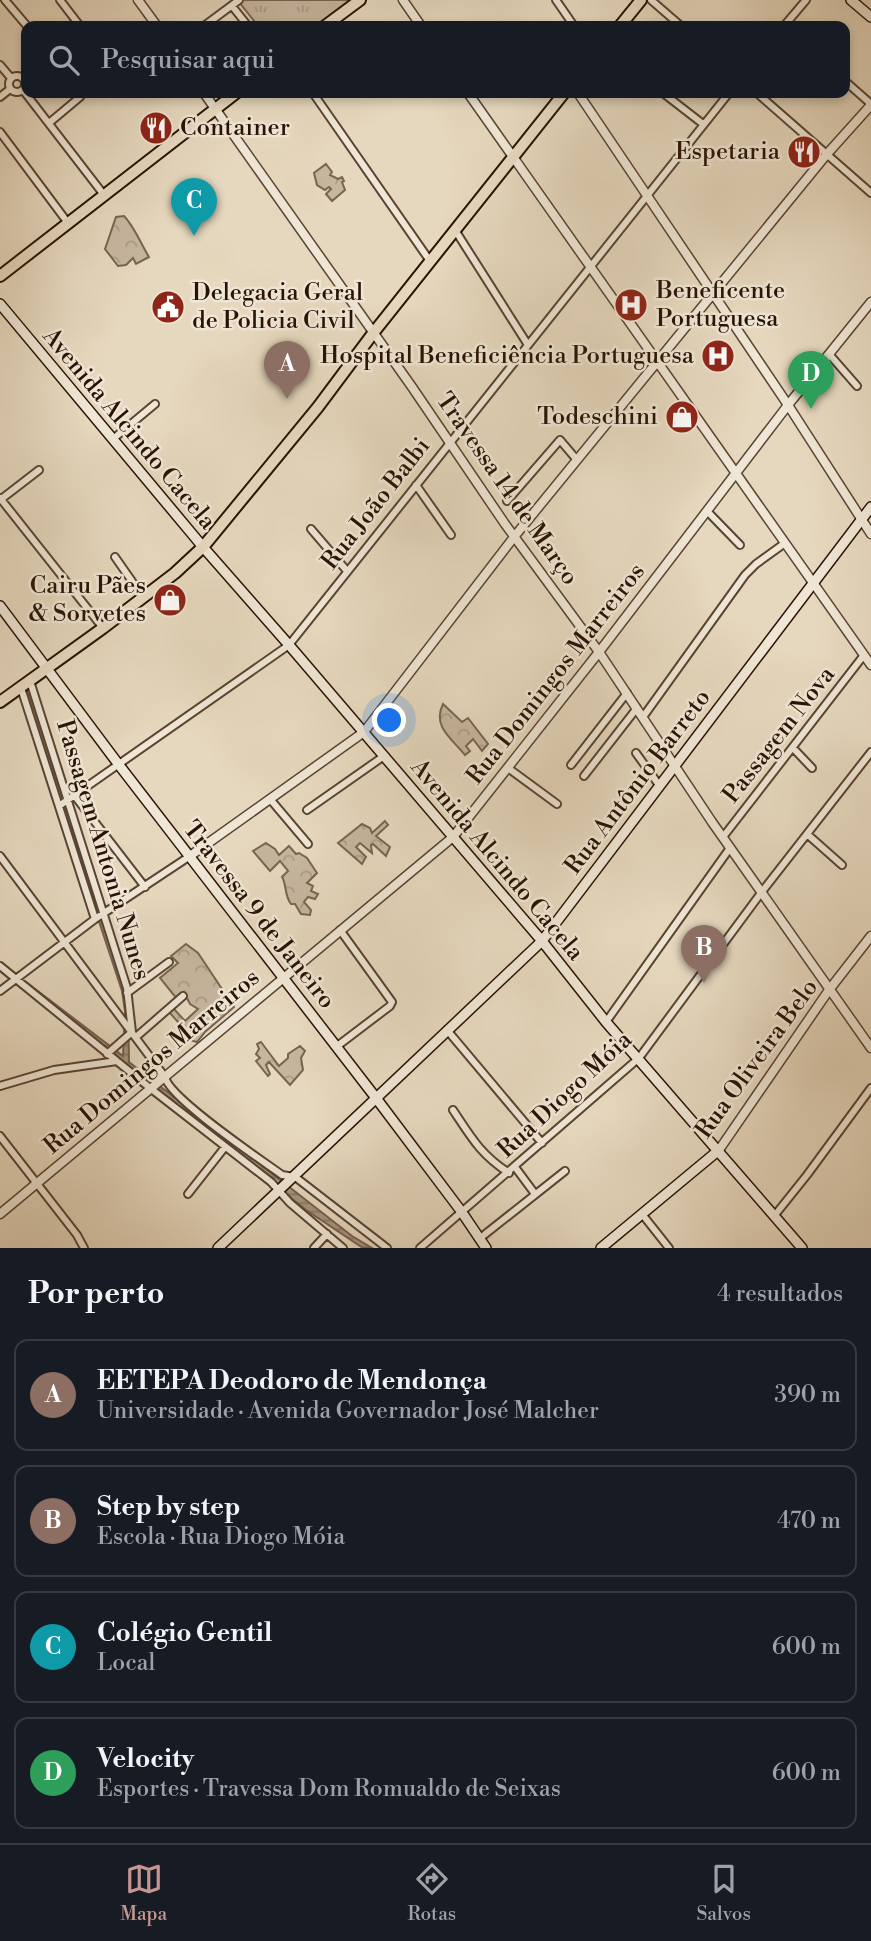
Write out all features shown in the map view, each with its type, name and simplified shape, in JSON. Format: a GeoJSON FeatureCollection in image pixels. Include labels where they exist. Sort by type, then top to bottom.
{"type":"FeatureCollection","features":[{"type":"Feature","properties":{"kind":"main road"},"geometry":{"type":"LineString","coordinates":[[331,21],[360,0]]}},
{"type":"Feature","properties":{"kind":"main road"},"geometry":{"type":"LineString","coordinates":[[624,21],[642,0]]}},
{"type":"Feature","properties":{"kind":"main road"},"geometry":{"type":"LineString","coordinates":[[851,0],[871,18]]}},
{"type":"Feature","properties":{"kind":"main road"},"geometry":{"type":"LineString","coordinates":[[0,276],[229,98]]}},
{"type":"Feature","properties":{"kind":"main road"},"geometry":{"type":"LineString","coordinates":[[0,702],[103,628],[175,573],[203,547],[318,407],[374,332],[560,98]]}},
{"type":"Feature","properties":{"kind":"main road","name":"Avenida Alcindo Cacela"},"geometry":{"type":"LineString","coordinates":[[0,304],[203,547],[541,941],[606,1022],[802,1248]]}},
{"type":"Feature","properties":{"kind":"main road","name":"Rua Antônio Barreto"},"geometry":{"type":"LineString","coordinates":[[218,1248],[541,941],[871,507]]}},
{"type":"Feature","properties":{"kind":"main road","name":"Travessa 9 de Janeiro"},"geometry":{"type":"LineString","coordinates":[[0,607],[376,1098],[486,1248]]}},
{"type":"Feature","properties":{"kind":"main road","name":"Rua Oliveira Belo"},"geometry":{"type":"LineString","coordinates":[[601,1248],[719,1150]]}},
{"type":"Feature","properties":{"kind":"street"},"geometry":{"type":"LineString","coordinates":[[5,0],[23,21]]}},
{"type":"Feature","properties":{"kind":"street"},"geometry":{"type":"LineString","coordinates":[[60,0],[76,21]]}},
{"type":"Feature","properties":{"kind":"street"},"geometry":{"type":"LineString","coordinates":[[138,0],[153,21]]}},
{"type":"Feature","properties":{"kind":"street"},"geometry":{"type":"LineString","coordinates":[[211,21],[239,0]]}},
{"type":"Feature","properties":{"kind":"street"},"geometry":{"type":"LineString","coordinates":[[402,0],[417,21]]}},
{"type":"Feature","properties":{"kind":"street"},"geometry":{"type":"LineString","coordinates":[[556,0],[571,21]]}},
{"type":"Feature","properties":{"kind":"street"},"geometry":{"type":"LineString","coordinates":[[651,0],[675,21]]}},
{"type":"Feature","properties":{"kind":"street"},"geometry":{"type":"LineString","coordinates":[[788,21],[806,0]]}},
{"type":"Feature","properties":{"kind":"street"},"geometry":{"type":"LineString","coordinates":[[232,6],[244,21]]}},
{"type":"Feature","properties":{"kind":"street"},"geometry":{"type":"LineString","coordinates":[[0,65],[11,78]]}},
{"type":"Feature","properties":{"kind":"street"},"geometry":{"type":"LineString","coordinates":[[11,78],[21,75]]}},
{"type":"Feature","properties":{"kind":"street"},"geometry":{"type":"LineString","coordinates":[[10,89],[11,78]]}},
{"type":"Feature","properties":{"kind":"street"},"geometry":{"type":"LineString","coordinates":[[0,991],[95,919],[190,856],[364,732],[514,537],[828,154],[870,108],[850,86]]}},
{"type":"Feature","properties":{"kind":"street"},"geometry":{"type":"LineString","coordinates":[[10,89],[14,92],[21,90]]}},
{"type":"Feature","properties":{"kind":"street"},"geometry":{"type":"LineString","coordinates":[[0,97],[10,89]]}},
{"type":"Feature","properties":{"kind":"street"},"geometry":{"type":"LineString","coordinates":[[29,98],[104,195]]}},
{"type":"Feature","properties":{"kind":"street"},"geometry":{"type":"LineString","coordinates":[[49,123],[78,98]]}},
{"type":"Feature","properties":{"kind":"street","name":"Travessa 14 de Março"},"geometry":{"type":"LineString","coordinates":[[208,98],[374,332],[514,537],[599,652],[730,848],[871,1048]]}},
{"type":"Feature","properties":{"kind":"street"},"geometry":{"type":"LineString","coordinates":[[316,98],[430,261]]}},
{"type":"Feature","properties":{"kind":"street"},"geometry":{"type":"LineString","coordinates":[[471,98],[871,665]]}},
{"type":"Feature","properties":{"kind":"street"},"geometry":{"type":"LineString","coordinates":[[581,98],[788,405],[871,534]]}},
{"type":"Feature","properties":{"kind":"street"},"geometry":{"type":"LineString","coordinates":[[669,98],[703,124]]}},
{"type":"Feature","properties":{"kind":"street","name":"Rua João Balbi"},"geometry":{"type":"LineString","coordinates":[[65,801],[289,645],[725,98]]}},
{"type":"Feature","properties":{"kind":"street"},"geometry":{"type":"LineString","coordinates":[[763,98],[871,192]]}},
{"type":"Feature","properties":{"kind":"street"},"geometry":{"type":"LineString","coordinates":[[0,132],[68,223]]}},
{"type":"Feature","properties":{"kind":"street"},"geometry":{"type":"LineString","coordinates":[[455,230],[528,345]]}},
{"type":"Feature","properties":{"kind":"street","name":"Rua Domingos Marreiros"},"geometry":{"type":"LineString","coordinates":[[0,1214],[453,837],[871,302]]}},
{"type":"Feature","properties":{"kind":"street"},"geometry":{"type":"LineString","coordinates":[[829,354],[857,386]]}},
{"type":"Feature","properties":{"kind":"street"},"geometry":{"type":"LineString","coordinates":[[113,439],[155,404]]}},
{"type":"Feature","properties":{"kind":"street"},"geometry":{"type":"LineString","coordinates":[[507,501],[560,440],[577,460]]}},
{"type":"Feature","properties":{"kind":"street"},"geometry":{"type":"LineString","coordinates":[[39,470],[0,499],[103,628]]}},
{"type":"Feature","properties":{"kind":"street"},"geometry":{"type":"LineString","coordinates":[[416,485],[451,535]]}},
{"type":"Feature","properties":{"kind":"street"},"geometry":{"type":"LineString","coordinates":[[707,511],[740,545]]}},
{"type":"Feature","properties":{"kind":"street"},"geometry":{"type":"LineString","coordinates":[[311,529],[348,572]]}},
{"type":"Feature","properties":{"kind":"street"},"geometry":{"type":"LineString","coordinates":[[643,717],[746,575],[756,564],[785,544]]}},
{"type":"Feature","properties":{"kind":"street"},"geometry":{"type":"LineString","coordinates":[[115,558],[143,597]]}},
{"type":"Feature","properties":{"kind":"street","name":"Passagem Nova"},"geometry":{"type":"LineString","coordinates":[[723,837],[864,655]]}},
{"type":"Feature","properties":{"kind":"street"},"geometry":{"type":"LineString","coordinates":[[26,685],[65,801],[95,919]]}},
{"type":"Feature","properties":{"kind":"street","name":"Passagem Antonia Nunes"},"geometry":{"type":"LineString","coordinates":[[26,685],[104,914],[127,993],[130,1034]]}},
{"type":"Feature","properties":{"kind":"street"},"geometry":{"type":"LineString","coordinates":[[571,765],[627,693]]}},
{"type":"Feature","properties":{"kind":"street"},"geometry":{"type":"LineString","coordinates":[[584,776],[637,708]]}},
{"type":"Feature","properties":{"kind":"street"},"geometry":{"type":"LineString","coordinates":[[793,748],[813,768]]}},
{"type":"Feature","properties":{"kind":"street","name":"Rua Diogo Móia"},"geometry":{"type":"LineString","coordinates":[[420,1248],[639,1058],[761,893],[871,752]]}},
{"type":"Feature","properties":{"kind":"street"},"geometry":{"type":"LineString","coordinates":[[636,753],[659,785]]}},
{"type":"Feature","properties":{"kind":"street"},"geometry":{"type":"LineString","coordinates":[[307,810],[384,756]]}},
{"type":"Feature","properties":{"kind":"street"},"geometry":{"type":"LineString","coordinates":[[508,768],[557,804]]}},
{"type":"Feature","properties":{"kind":"street"},"geometry":{"type":"LineString","coordinates":[[270,799],[308,844]]}},
{"type":"Feature","properties":{"kind":"street"},"geometry":{"type":"LineString","coordinates":[[65,801],[145,887]]}},
{"type":"Feature","properties":{"kind":"street"},"geometry":{"type":"LineString","coordinates":[[807,834],[842,865]]}},
{"type":"Feature","properties":{"kind":"street"},"geometry":{"type":"LineString","coordinates":[[606,1022],[730,848]]}},
{"type":"Feature","properties":{"kind":"street"},"geometry":{"type":"LineString","coordinates":[[0,856],[169,1087],[282,1175],[294,1177],[387,1248]]}},
{"type":"Feature","properties":{"kind":"street"},"geometry":{"type":"LineString","coordinates":[[336,1047],[392,1002],[340,930]]}},
{"type":"Feature","properties":{"kind":"street","name":"Rua Oliveira Belo"},"geometry":{"type":"LineString","coordinates":[[719,1150],[830,990],[871,936]]}},
{"type":"Feature","properties":{"kind":"street"},"geometry":{"type":"LineString","coordinates":[[127,993],[169,962]]}},
{"type":"Feature","properties":{"kind":"street"},"geometry":{"type":"LineString","coordinates":[[0,966],[271,1182],[343,1248]]}},
{"type":"Feature","properties":{"kind":"street"},"geometry":{"type":"LineString","coordinates":[[110,1051],[183,996]]}},
{"type":"Feature","properties":{"kind":"street"},"geometry":{"type":"LineString","coordinates":[[447,1030],[542,1143]]}},
{"type":"Feature","properties":{"kind":"street"},"geometry":{"type":"LineString","coordinates":[[0,1086],[54,1070],[117,1061]]}},
{"type":"Feature","properties":{"kind":"street"},"geometry":{"type":"LineString","coordinates":[[775,1215],[871,1088]]}},
{"type":"Feature","properties":{"kind":"street"},"geometry":{"type":"LineString","coordinates":[[453,1110],[481,1152],[490,1160],[512,1170],[535,1194]]}},
{"type":"Feature","properties":{"kind":"street"},"geometry":{"type":"LineString","coordinates":[[0,1136],[77,1235],[84,1248]]}},
{"type":"Feature","properties":{"kind":"street"},"geometry":{"type":"LineString","coordinates":[[188,1194],[225,1146]]}},
{"type":"Feature","properties":{"kind":"street"},"geometry":{"type":"LineString","coordinates":[[479,1239],[565,1171]]}},
{"type":"Feature","properties":{"kind":"street"},"geometry":{"type":"LineString","coordinates":[[642,1214],[669,1248]]}},
{"type":"Feature","properties":{"kind":"street"},"geometry":{"type":"LineString","coordinates":[[314,1248],[327,1234]]}},
{"type":"Feature","properties":{"kind":"green space"},"geometry":{"type":"Polygon","coordinates":[[[355,0],[327,21],[254,21],[239,2],[355,0]]]}},
{"type":"Feature","properties":{"kind":"green space"},"geometry":{"type":"Polygon","coordinates":[[[326,164],[332,172],[330,175],[338,179],[342,177],[344,181],[345,190],[332,201],[326,194],[331,189],[329,187],[325,190],[317,185],[314,173],[326,164]]]}},
{"type":"Feature","properties":{"kind":"green space"},"geometry":{"type":"Polygon","coordinates":[[[124,216],[149,257],[136,264],[133,258],[126,265],[118,266],[105,249],[116,217],[124,216]]]}},
{"type":"Feature","properties":{"kind":"green space"},"geometry":{"type":"Polygon","coordinates":[[[443,704],[462,722],[468,718],[488,744],[482,751],[473,739],[466,746],[470,751],[465,755],[449,737],[441,725],[440,712],[443,704]]]}},
{"type":"Feature","properties":{"kind":"green space"},"geometry":{"type":"Polygon","coordinates":[[[385,821],[388,825],[376,836],[390,847],[386,856],[373,844],[372,853],[360,843],[356,847],[366,857],[362,864],[338,843],[362,824],[370,828],[372,833],[385,821]]]}},
{"type":"Feature","properties":{"kind":"green space"},"geometry":{"type":"Polygon","coordinates":[[[266,843],[279,855],[289,846],[296,854],[307,858],[317,873],[307,883],[313,886],[311,891],[318,894],[315,899],[308,897],[304,902],[311,910],[310,915],[301,914],[295,904],[289,901],[282,877],[288,871],[280,861],[270,871],[253,851],[266,843]]]}},
{"type":"Feature","properties":{"kind":"green space"},"geometry":{"type":"Polygon","coordinates":[[[186,944],[198,953],[234,1007],[197,1042],[186,1039],[177,1026],[179,1023],[169,1012],[173,1008],[185,1021],[198,1009],[190,1004],[184,992],[177,999],[160,978],[178,963],[171,956],[186,944]]]}},
{"type":"Feature","properties":{"kind":"green space"},"geometry":{"type":"Polygon","coordinates":[[[261,1042],[279,1066],[288,1058],[288,1054],[300,1046],[305,1051],[301,1058],[303,1070],[290,1085],[269,1062],[266,1065],[270,1074],[268,1076],[256,1061],[260,1058],[256,1054],[259,1049],[257,1044],[261,1042]]]}},
{"type":"Feature","properties":{"kind":"shaded area"},"geometry":{"type":"Polygon","coordinates":[[[26,685],[125,990],[128,1003],[129,1062],[352,1236],[372,1248],[363,1248],[306,1210],[24,984],[26,982],[123,1056],[125,1011],[122,991],[22,688],[26,685]]]}},
{"type":"Feature","properties":{"kind":"place","name":"Container"},"geometry":{"type":"Point","coordinates":[156,128]}},
{"type":"Feature","properties":{"kind":"place","name":"Espetaria"},"geometry":{"type":"Point","coordinates":[804,152]}},
{"type":"Feature","properties":{"kind":"place","name":"Colégio Gentil"},"geometry":{"type":"Point","coordinates":[194,236]}},
{"type":"Feature","properties":{"kind":"place","name":"Beneficente Portuguesa"},"geometry":{"type":"Point","coordinates":[631,305]}},
{"type":"Feature","properties":{"kind":"place","name":"Delegacia Geral de Policia Civil"},"geometry":{"type":"Point","coordinates":[168,307]}},
{"type":"Feature","properties":{"kind":"place","name":"Hospital Beneficiência Portuguesa"},"geometry":{"type":"Point","coordinates":[718,356]}},
{"type":"Feature","properties":{"kind":"place","name":"EETEPA Deodoro de Mendonça"},"geometry":{"type":"Point","coordinates":[287,399]}},
{"type":"Feature","properties":{"kind":"place","name":"Velocity"},"geometry":{"type":"Point","coordinates":[811,409]}},
{"type":"Feature","properties":{"kind":"place","name":"Todeschini"},"geometry":{"type":"Point","coordinates":[682,417]}},
{"type":"Feature","properties":{"kind":"place","name":"Cairu Pães & Sorvetes"},"geometry":{"type":"Point","coordinates":[170,600]}},
{"type":"Feature","properties":{"kind":"place","name":"Step by step"},"geometry":{"type":"Point","coordinates":[704,983]}}]}
